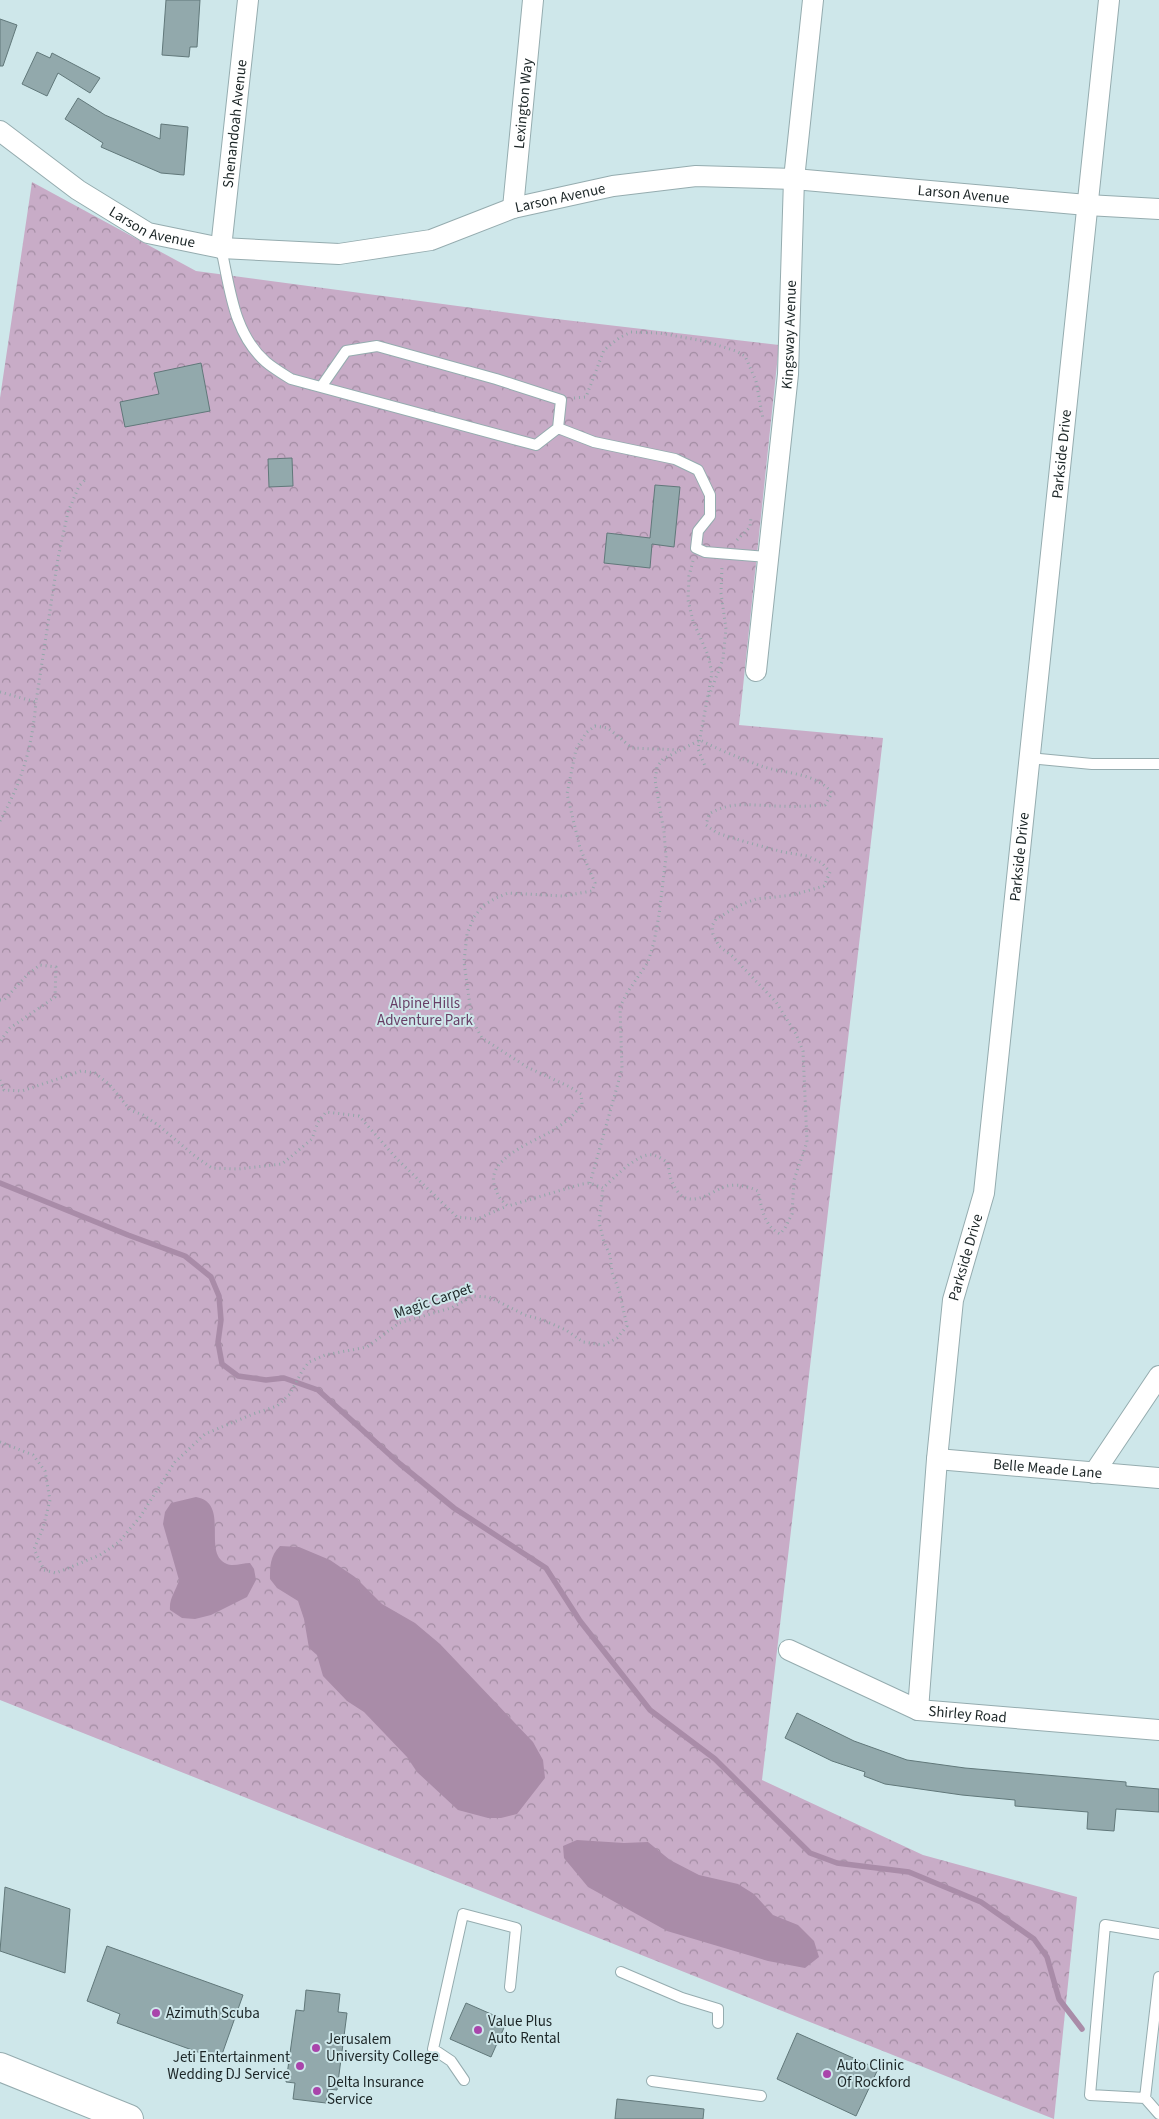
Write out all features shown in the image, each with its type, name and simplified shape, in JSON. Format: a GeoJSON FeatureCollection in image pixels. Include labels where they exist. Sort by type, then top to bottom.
{"type":"FeatureCollection","features":[{"type":"Feature","properties":{"kind":"main road"},"geometry":{"type":"LineString","coordinates":[[0,2067],[129,2119]]}},
{"type":"Feature","properties":{"kind":"street","name":"Shenandoah Avenue"},"geometry":{"type":"LineString","coordinates":[[221,248],[248,0]]}},
{"type":"Feature","properties":{"kind":"street","name":"Lexington Way"},"geometry":{"type":"LineString","coordinates":[[513,208],[533,0]]}},
{"type":"Feature","properties":{"kind":"street","name":"Kingsway Avenue"},"geometry":{"type":"LineString","coordinates":[[756,671],[788,374],[794,179],[813,0]]}},
{"type":"Feature","properties":{"kind":"street","name":"Parkside Drive"},"geometry":{"type":"LineString","coordinates":[[918,1710],[936,1459],[953,1300],[984,1193],[1108,0]]}},
{"type":"Feature","properties":{"kind":"street","name":"Larson Avenue"},"geometry":{"type":"LineString","coordinates":[[0,131],[78,190],[148,233],[221,248],[339,254],[431,240],[513,208],[613,186],[696,176],[794,179],[1087,205],[1159,208]]}},
{"type":"Feature","properties":{"kind":"street"},"geometry":{"type":"LineString","coordinates":[[1094,1473],[1159,1376]]}},
{"type":"Feature","properties":{"kind":"street","name":"Belle Meade Lane"},"geometry":{"type":"LineString","coordinates":[[936,1459],[1159,1478]]}},
{"type":"Feature","properties":{"kind":"street","name":"Shirley Road"},"geometry":{"type":"LineString","coordinates":[[789,1650],[918,1710],[1159,1730]]}},
{"type":"Feature","properties":{"kind":"lane"},"geometry":{"type":"LineString","coordinates":[[221,248],[236,317],[247,340],[266,362],[291,379],[536,445],[558,428],[561,400],[496,379],[377,346],[346,350],[321,387]]}},
{"type":"Feature","properties":{"kind":"lane"},"geometry":{"type":"LineString","coordinates":[[558,428],[594,442],[675,459],[698,470],[710,495],[710,516],[698,530],[696,548],[705,552],[768,557]]}},
{"type":"Feature","properties":{"kind":"lane"},"geometry":{"type":"LineString","coordinates":[[1030,758],[1092,764],[1159,764]]}},
{"type":"Feature","properties":{"kind":"lane"},"geometry":{"type":"LineString","coordinates":[[464,2080],[451,2061],[433,2049],[463,1914],[516,1928],[510,1987]]}},
{"type":"Feature","properties":{"kind":"lane"},"geometry":{"type":"LineString","coordinates":[[1159,1934],[1105,1925],[1090,2094],[1145,2098],[1159,2114]]}},
{"type":"Feature","properties":{"kind":"lane"},"geometry":{"type":"LineString","coordinates":[[621,1972],[682,1998],[718,2009],[718,2023]]}},
{"type":"Feature","properties":{"kind":"lane"},"geometry":{"type":"LineString","coordinates":[[1145,2098],[1159,1977]]}},
{"type":"Feature","properties":{"kind":"lane"},"geometry":{"type":"LineString","coordinates":[[652,2081],[761,2096]]}},
{"type":"Feature","properties":{"kind":"path"},"geometry":{"type":"LineString","coordinates":[[0,821],[14,795],[24,770],[34,728],[36,702],[58,558],[68,512],[79,486],[86,479]]}},
{"type":"Feature","properties":{"kind":"path"},"geometry":{"type":"LineString","coordinates":[[696,548],[689,576],[688,600],[693,620],[708,655],[712,673],[698,749],[705,766]]}},
{"type":"Feature","properties":{"kind":"path"},"geometry":{"type":"LineString","coordinates":[[0,692],[36,702]]}},
{"type":"Feature","properties":{"kind":"path"},"geometry":{"type":"LineString","coordinates":[[508,1206],[500,1200],[493,1183],[497,1168],[510,1154],[550,1131],[577,1111],[582,1104],[581,1094],[527,1066],[482,1038],[472,1020],[464,962],[468,934],[474,917],[484,905],[508,893],[563,896],[592,891],[595,883],[580,848],[567,794],[576,749],[586,733],[595,726],[608,728],[632,748],[678,750]]}},
{"type":"Feature","properties":{"kind":"path"},"geometry":{"type":"LineString","coordinates":[[0,1080],[4,1090],[22,1091],[80,1071],[95,1073],[110,1084],[130,1110],[143,1115],[158,1125],[212,1168],[238,1169],[282,1164],[312,1139],[318,1122],[326,1112],[359,1116],[397,1159],[457,1217],[477,1219],[508,1206],[590,1183],[603,1188],[635,1161],[646,1155],[654,1155],[668,1163],[672,1185],[682,1197],[689,1200],[715,1192],[725,1186],[747,1186],[758,1191],[766,1223],[780,1234],[792,1214],[794,1180],[807,1142],[804,1051],[776,1002],[732,956],[719,946],[713,934],[712,926],[716,919],[740,905],[756,899],[793,895],[824,886],[830,872],[822,863],[807,856],[746,842],[717,833],[706,825],[709,814],[719,808],[736,804],[779,806],[825,805],[832,793],[826,786],[787,770],[763,766],[700,740],[663,759],[657,767],[655,780],[664,832],[666,857],[656,933],[648,962],[620,1007],[622,1069],[590,1183]]}},
{"type":"Feature","properties":{"kind":"path"},"geometry":{"type":"LineString","coordinates":[[0,1000],[4,1000],[40,964],[56,967],[55,997],[10,1028],[0,1041]]}},
{"type":"Feature","properties":{"kind":"path","name":"Magic Carpet"},"geometry":{"type":"LineString","coordinates":[[0,1442],[33,1455],[46,1471],[50,1500],[43,1528],[34,1549],[44,1570],[56,1573],[94,1558],[119,1542],[140,1517],[175,1462],[205,1434],[277,1406],[290,1394],[309,1362],[325,1355],[367,1347],[399,1323],[451,1308],[473,1296],[488,1297],[525,1315],[566,1330],[584,1342],[604,1344],[617,1338],[627,1326],[619,1290],[612,1273],[610,1255],[604,1242],[599,1222],[603,1188]]}},
{"type":"Feature","properties":{"kind":"green space","name":"Alpine Hills Adventure Park"},"geometry":{"type":"Polygon","coordinates":[[[32,182],[196,271],[548,318],[779,345],[739,725],[883,738],[762,1780],[923,1855],[1077,1897],[1054,2119],[0,1700],[0,398],[32,182]]]}},
{"type":"Feature","properties":{"kind":"shaded area"},"geometry":{"type":"Polygon","coordinates":[[[196,1497],[206,1501],[212,1509],[216,1550],[220,1558],[229,1565],[250,1563],[254,1569],[256,1580],[247,1597],[211,1615],[195,1619],[182,1618],[170,1610],[172,1598],[179,1580],[163,1524],[165,1512],[171,1503],[196,1497]]]}},
{"type":"Feature","properties":{"kind":"shaded area"},"geometry":{"type":"Polygon","coordinates":[[[280,1546],[299,1547],[330,1560],[355,1577],[382,1604],[415,1623],[440,1644],[533,1742],[543,1760],[545,1778],[517,1814],[501,1818],[488,1818],[458,1810],[417,1772],[407,1757],[364,1712],[347,1701],[323,1676],[317,1655],[309,1648],[304,1619],[298,1601],[277,1588],[270,1579],[272,1557],[280,1546]]]}},
{"type":"Feature","properties":{"kind":"shaded area"},"geometry":{"type":"Polygon","coordinates":[[[577,1840],[624,1843],[648,1842],[670,1860],[699,1875],[738,1884],[754,1894],[773,1915],[798,1925],[814,1941],[819,1957],[805,1968],[768,1961],[667,1931],[588,1887],[564,1858],[563,1846],[577,1840]]]}},
{"type":"Feature","properties":{"kind":"building"},"geometry":{"type":"Polygon","coordinates":[[[166,0],[200,0],[197,47],[190,47],[189,57],[162,55],[166,0]]]}},
{"type":"Feature","properties":{"kind":"building"},"geometry":{"type":"Polygon","coordinates":[[[0,19],[17,25],[3,66],[0,66],[0,19]]]}},
{"type":"Feature","properties":{"kind":"building"},"geometry":{"type":"Polygon","coordinates":[[[37,52],[50,58],[52,53],[100,78],[90,93],[58,73],[47,96],[22,84],[37,52]]]}},
{"type":"Feature","properties":{"kind":"building"},"geometry":{"type":"Polygon","coordinates":[[[78,98],[105,115],[160,139],[161,124],[188,127],[184,175],[161,173],[101,147],[103,143],[65,119],[78,98]]]}},
{"type":"Feature","properties":{"kind":"building"},"geometry":{"type":"Polygon","coordinates":[[[201,363],[210,411],[125,427],[120,402],[159,394],[154,373],[201,363]]]}},
{"type":"Feature","properties":{"kind":"building"},"geometry":{"type":"Polygon","coordinates":[[[292,458],[293,486],[269,487],[268,459],[292,458]]]}},
{"type":"Feature","properties":{"kind":"building"},"geometry":{"type":"Polygon","coordinates":[[[655,485],[680,487],[674,547],[652,544],[650,568],[604,563],[607,533],[650,538],[655,485]]]}},
{"type":"Feature","properties":{"kind":"building"},"geometry":{"type":"Polygon","coordinates":[[[797,1713],[854,1741],[907,1760],[965,1768],[1126,1782],[1126,1786],[1159,1789],[1159,1812],[1116,1809],[1114,1831],[1087,1829],[1088,1812],[1015,1806],[1015,1800],[962,1795],[885,1784],[864,1776],[865,1772],[832,1761],[785,1738],[797,1713]]]}},
{"type":"Feature","properties":{"kind":"building"},"geometry":{"type":"Polygon","coordinates":[[[5,1887],[70,1909],[65,1973],[0,1951],[5,1887]]]}},
{"type":"Feature","properties":{"kind":"building"},"geometry":{"type":"Polygon","coordinates":[[[107,1946],[243,1995],[220,2060],[117,2023],[120,2014],[87,2001],[107,1946]]]}},
{"type":"Feature","properties":{"kind":"building"},"geometry":{"type":"Polygon","coordinates":[[[306,1990],[340,1994],[338,2012],[347,2013],[337,2090],[328,2089],[326,2103],[293,2099],[295,2083],[286,2082],[296,2010],[304,2011],[306,1990]]]}},
{"type":"Feature","properties":{"kind":"building","name":"Value Plus Auto Rental"},"geometry":{"type":"Polygon","coordinates":[[[466,2003],[507,2021],[491,2057],[450,2039],[466,2003]]]}},
{"type":"Feature","properties":{"kind":"building","name":"Auto Clinic Of Rockford"},"geometry":{"type":"Polygon","coordinates":[[[797,2033],[878,2069],[856,2116],[777,2079],[797,2033]]]}},
{"type":"Feature","properties":{"kind":"building"},"geometry":{"type":"Polygon","coordinates":[[[617,2099],[704,2109],[703,2119],[615,2119],[617,2099]]]}},
{"type":"Feature","properties":{"kind":"waterway"},"geometry":{"type":"LineString","coordinates":[[0,1183],[185,1256],[211,1277],[219,1296],[221,1320],[218,1342],[222,1364],[238,1376],[266,1380],[284,1378],[318,1390],[400,1464],[454,1508],[546,1568],[580,1621],[650,1710],[715,1759],[810,1853],[837,1863],[909,1872],[981,1902],[1034,1939],[1047,1957],[1059,1999],[1082,2029]]}},
{"type":"Feature","properties":{"kind":"place","name":"Azimuth Scuba"},"geometry":{"type":"Point","coordinates":[156,2013]}},
{"type":"Feature","properties":{"kind":"place","name":"Value Plus Auto Rental"},"geometry":{"type":"Point","coordinates":[478,2030]}},
{"type":"Feature","properties":{"kind":"place","name":"Jerusalem University College"},"geometry":{"type":"Point","coordinates":[316,2048]}},
{"type":"Feature","properties":{"kind":"place","name":"Jeti Entertainment Wedding DJ Service"},"geometry":{"type":"Point","coordinates":[300,2066]}},
{"type":"Feature","properties":{"kind":"place","name":"Auto Clinic Of Rockford"},"geometry":{"type":"Point","coordinates":[827,2074]}},
{"type":"Feature","properties":{"kind":"place","name":"Delta Insurance Service"},"geometry":{"type":"Point","coordinates":[317,2091]}}]}
